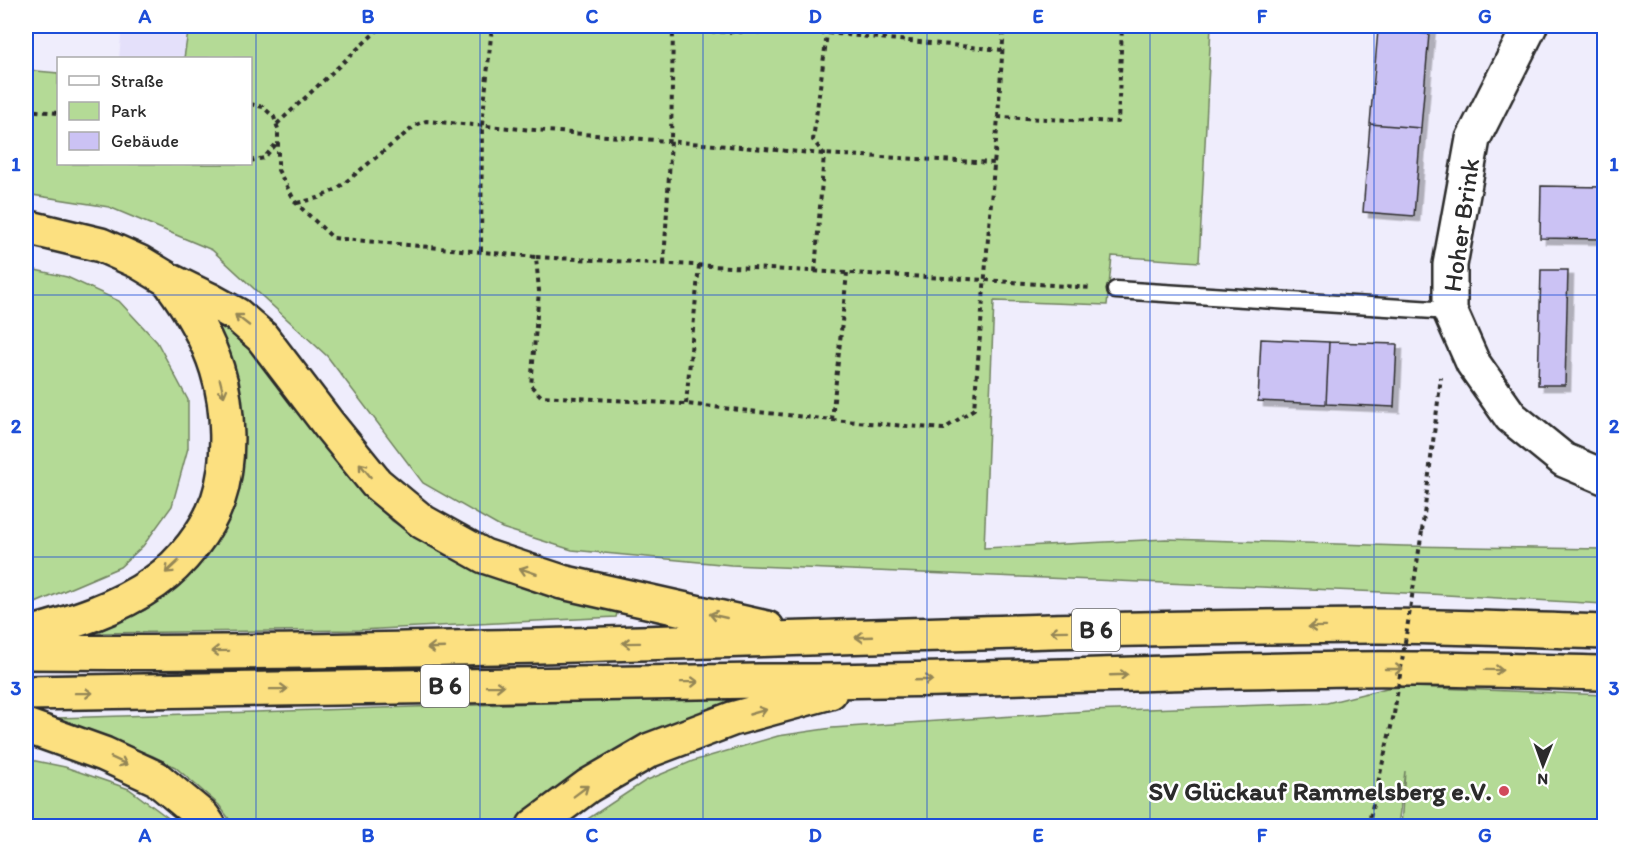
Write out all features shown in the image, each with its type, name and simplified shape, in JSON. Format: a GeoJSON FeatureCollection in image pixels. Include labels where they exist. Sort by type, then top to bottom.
{"type":"FeatureCollection","features":[{"type":"Feature","properties":{"kind":"highway"},"geometry":{"type":"LineString","coordinates":[[26,227],[101,245],[139,262],[237,315],[262,337],[376,483],[423,522],[484,556],[562,582],[816,639]]}},
{"type":"Feature","properties":{"kind":"highway"},"geometry":{"type":"LineString","coordinates":[[26,635],[94,614],[134,596],[156,581],[177,564],[193,543],[218,499],[225,460],[225,403],[217,369],[206,340],[193,313],[169,280]]}},
{"type":"Feature","properties":{"kind":"highway","name":"B 6"},"geometry":{"type":"LineString","coordinates":[[26,652],[420,648],[816,639],[1022,631],[1376,626],[1605,632]]}},
{"type":"Feature","properties":{"kind":"highway","name":"B 6"},"geometry":{"type":"LineString","coordinates":[[26,693],[747,681],[866,682],[1365,669],[1605,673]]}},
{"type":"Feature","properties":{"kind":"highway"},"geometry":{"type":"LineString","coordinates":[[534,826],[588,786],[650,750],[732,719],[866,682]]}},
{"type":"Feature","properties":{"kind":"highway"},"geometry":{"type":"LineString","coordinates":[[26,726],[104,754],[156,777],[203,817],[209,826]]}},
{"type":"Feature","properties":{"kind":"street","name":"Hoher Brink"},"geometry":{"type":"LineString","coordinates":[[1530,26],[1473,139],[1450,265],[1450,311],[1473,363],[1511,417],[1564,460],[1605,477]]}},
{"type":"Feature","properties":{"kind":"lane"},"geometry":{"type":"LineString","coordinates":[[1116,290],[1450,311]]}},
{"type":"Feature","properties":{"kind":"path"},"geometry":{"type":"LineString","coordinates":[[277,124],[382,26]]}},
{"type":"Feature","properties":{"kind":"path"},"geometry":{"type":"LineString","coordinates":[[481,251],[482,125],[492,26]]}},
{"type":"Feature","properties":{"kind":"path"},"geometry":{"type":"LineString","coordinates":[[612,26],[673,31],[827,33],[1002,50]]}},
{"type":"Feature","properties":{"kind":"path"},"geometry":{"type":"LineString","coordinates":[[664,263],[675,26]]}},
{"type":"Feature","properties":{"kind":"path"},"geometry":{"type":"LineString","coordinates":[[815,272],[824,154],[813,140],[828,26]]}},
{"type":"Feature","properties":{"kind":"path"},"geometry":{"type":"LineString","coordinates":[[536,257],[539,291],[531,386],[541,396],[686,404],[832,420],[944,429],[974,409],[1004,26]]}},
{"type":"Feature","properties":{"kind":"path"},"geometry":{"type":"LineString","coordinates":[[998,117],[1118,122],[1122,26]]}},
{"type":"Feature","properties":{"kind":"path"},"geometry":{"type":"LineString","coordinates":[[252,104],[263,107],[274,117],[279,134],[278,170],[296,203],[333,238],[536,257],[985,280],[1116,290]]}},
{"type":"Feature","properties":{"kind":"path"},"geometry":{"type":"LineString","coordinates":[[26,110],[57,113]]}},
{"type":"Feature","properties":{"kind":"path"},"geometry":{"type":"LineString","coordinates":[[296,203],[318,198],[337,189],[416,125],[426,121],[824,154],[994,163]]}},
{"type":"Feature","properties":{"kind":"path"},"geometry":{"type":"LineString","coordinates":[[252,161],[264,158],[277,144]]}},
{"type":"Feature","properties":{"kind":"path"},"geometry":{"type":"LineString","coordinates":[[686,404],[699,265]]}},
{"type":"Feature","properties":{"kind":"path"},"geometry":{"type":"LineString","coordinates":[[832,420],[846,273]]}},
{"type":"Feature","properties":{"kind":"path"},"geometry":{"type":"LineString","coordinates":[[1368,826],[1394,714],[1422,531],[1442,369]]}},
{"type":"Feature","properties":{"kind":"shaded area"},"geometry":{"type":"Polygon","coordinates":[[[122,26],[189,26],[184,57],[119,57],[122,26]]]}},
{"type":"Feature","properties":{"kind":"green space"},"geometry":{"type":"Polygon","coordinates":[[[189,26],[1211,26],[1199,262],[1112,256],[1107,305],[994,301],[984,548],[1166,539],[1604,549],[1604,604],[1429,594],[731,565],[572,550],[502,528],[423,483],[327,356],[212,250],[109,207],[26,194],[26,70],[57,73],[57,165],[252,165],[252,57],[184,57],[189,26]]]}},
{"type":"Feature","properties":{"kind":"green space"},"geometry":{"type":"Polygon","coordinates":[[[26,268],[67,277],[119,301],[157,342],[188,400],[188,448],[172,506],[143,546],[120,567],[26,607],[26,268]]]}},
{"type":"Feature","properties":{"kind":"green space"},"geometry":{"type":"Polygon","coordinates":[[[203,314],[237,331],[350,477],[392,521],[445,555],[480,572],[549,597],[618,611],[616,617],[359,630],[95,633],[145,610],[180,585],[223,522],[203,314]]]}},
{"type":"Feature","properties":{"kind":"green space"},"geometry":{"type":"Polygon","coordinates":[[[1413,687],[1604,695],[1604,826],[1401,826],[1405,771],[1398,826],[577,826],[645,781],[693,761],[778,736],[832,728],[1089,711],[1327,703],[1387,688],[1413,687]]]}},
{"type":"Feature","properties":{"kind":"green space"},"geometry":{"type":"Polygon","coordinates":[[[774,696],[725,707],[672,723],[616,752],[516,826],[234,826],[219,805],[175,767],[56,718],[774,696]]]}},
{"type":"Feature","properties":{"kind":"green space"},"geometry":{"type":"Polygon","coordinates":[[[26,759],[65,767],[129,789],[176,826],[26,826],[26,759]]]}},
{"type":"Feature","properties":{"kind":"building"},"geometry":{"type":"Polygon","coordinates":[[[1379,26],[1430,26],[1429,34],[1378,30],[1379,26]]]}},
{"type":"Feature","properties":{"kind":"building"},"geometry":{"type":"Polygon","coordinates":[[[1378,30],[1429,34],[1421,128],[1370,124],[1378,30]]]}},
{"type":"Feature","properties":{"kind":"building"},"geometry":{"type":"Polygon","coordinates":[[[1370,124],[1421,128],[1414,216],[1363,212],[1370,124]]]}},
{"type":"Feature","properties":{"kind":"building"},"geometry":{"type":"Polygon","coordinates":[[[1541,186],[1604,187],[1604,239],[1540,238],[1541,186]]]}},
{"type":"Feature","properties":{"kind":"building"},"geometry":{"type":"Polygon","coordinates":[[[1541,270],[1568,270],[1565,385],[1538,385],[1541,270]]]}},
{"type":"Feature","properties":{"kind":"building"},"geometry":{"type":"Polygon","coordinates":[[[1261,339],[1329,342],[1326,404],[1258,401],[1261,339]]]}},
{"type":"Feature","properties":{"kind":"building"},"geometry":{"type":"Polygon","coordinates":[[[1329,342],[1397,344],[1394,407],[1326,404],[1329,342]]]}},
{"type":"Feature","properties":{"kind":"place","name":"SV Glückauf Rammelsberg e.V."},"geometry":{"type":"Point","coordinates":[1504,791]}}]}
